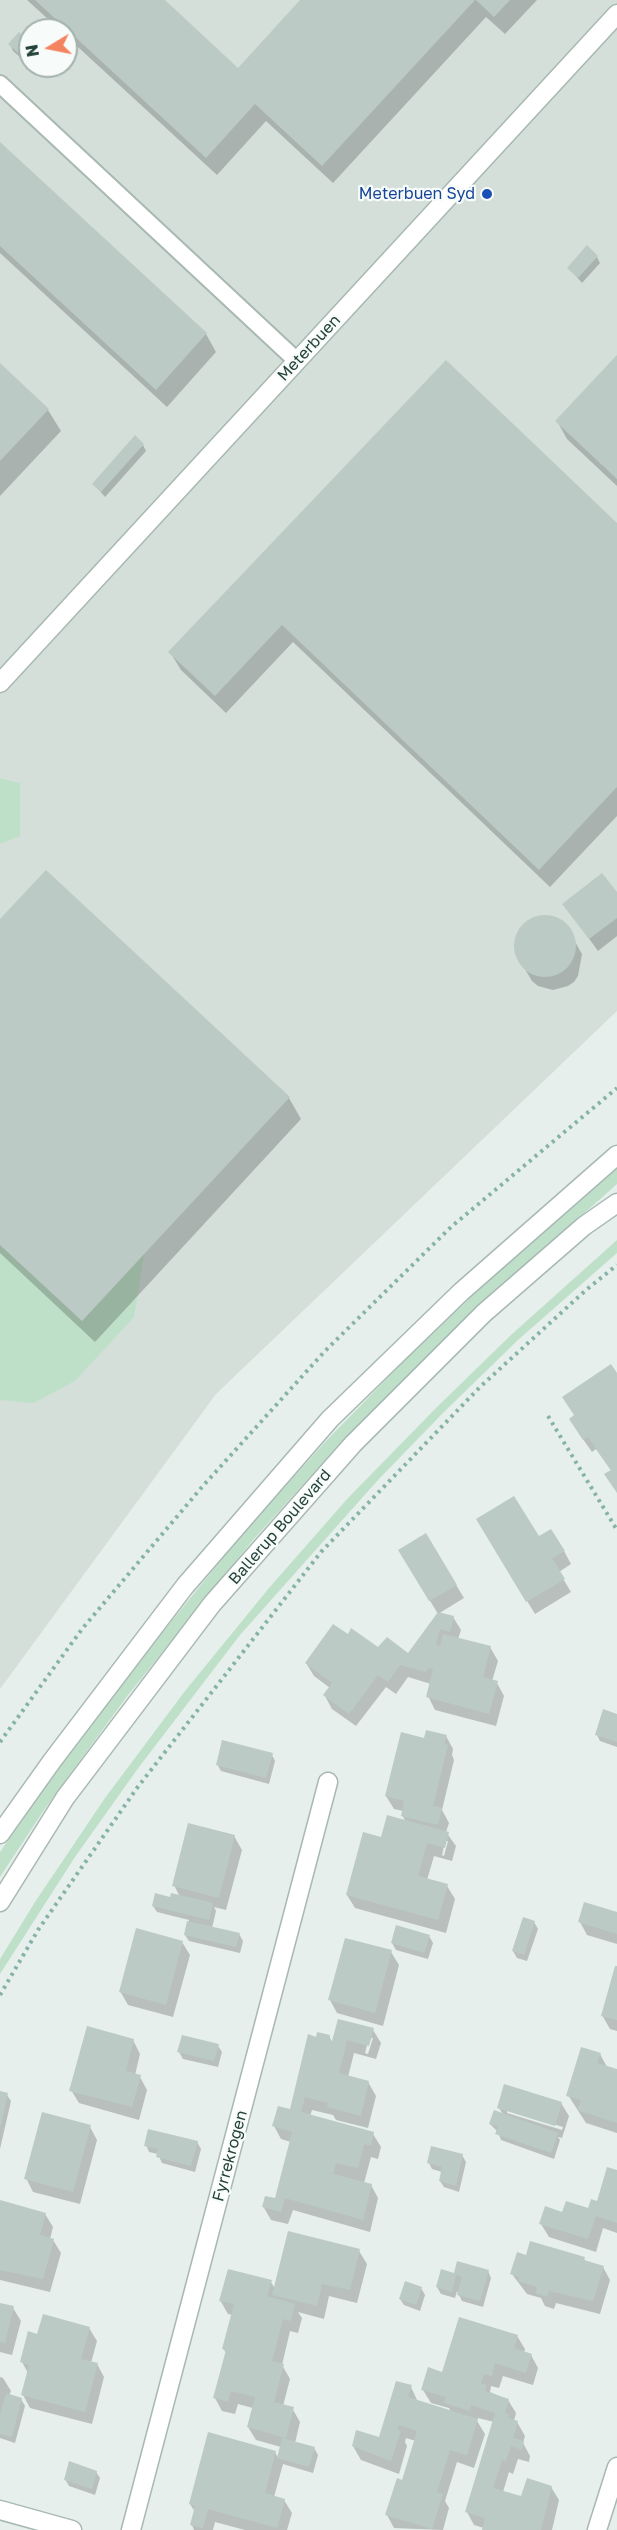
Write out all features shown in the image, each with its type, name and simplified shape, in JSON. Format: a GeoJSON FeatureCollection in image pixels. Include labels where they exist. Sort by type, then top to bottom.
{"type":"FeatureCollection","features":[{"type":"Feature","properties":{"kind":"street","name":"Meterbuen"},"geometry":{"type":"LineString","coordinates":[[0,683],[617,14]]}},
{"type":"Feature","properties":{"kind":"street","name":"Ballerup Boulevard"},"geometry":{"type":"LineString","coordinates":[[0,1834],[51,1761],[185,1586],[330,1419],[462,1292],[617,1155]]}},
{"type":"Feature","properties":{"kind":"street","name":"Ballerup Boulevard"},"geometry":{"type":"LineString","coordinates":[[0,1902],[65,1798],[212,1604],[337,1462],[484,1313],[585,1226],[617,1203]]}},
{"type":"Feature","properties":{"kind":"street","name":"Fyrrekrogen"},"geometry":{"type":"LineString","coordinates":[[131,2530],[328,1782]]}},
{"type":"Feature","properties":{"kind":"street"},"geometry":{"type":"LineString","coordinates":[[597,2530],[617,2467]]}},
{"type":"Feature","properties":{"kind":"street"},"geometry":{"type":"LineString","coordinates":[[0,2510],[72,2530]]}},
{"type":"Feature","properties":{"kind":"lane"},"geometry":{"type":"LineString","coordinates":[[0,84],[297,361]]}},
{"type":"Feature","properties":{"kind":"path"},"geometry":{"type":"LineString","coordinates":[[0,1742],[82,1629],[202,1487],[325,1351],[451,1227],[617,1088]]}},
{"type":"Feature","properties":{"kind":"path"},"geometry":{"type":"LineString","coordinates":[[0,1995],[38,1930],[137,1788],[321,1552],[480,1387],[586,1290],[617,1265]]}},
{"type":"Feature","properties":{"kind":"path"},"geometry":{"type":"LineString","coordinates":[[548,1416],[617,1530]]}},
{"type":"Feature","properties":{"kind":"shaded area"},"geometry":{"type":"Polygon","coordinates":[[[0,0],[617,0],[617,1011],[216,1394],[0,1689],[0,0]]]}},
{"type":"Feature","properties":{"kind":"green space"},"geometry":{"type":"Polygon","coordinates":[[[0,778],[20,783],[20,836],[0,844],[0,778]]]}},
{"type":"Feature","properties":{"kind":"green space"},"geometry":{"type":"Polygon","coordinates":[[[617,1168],[617,1184],[448,1335],[335,1449],[253,1540],[128,1695],[44,1810],[0,1877],[0,1852],[49,1781],[127,1676],[244,1532],[327,1440],[409,1356],[504,1266],[617,1168]]]}},
{"type":"Feature","properties":{"kind":"green space"},"geometry":{"type":"Polygon","coordinates":[[[617,1240],[617,1253],[518,1340],[443,1413],[378,1480],[240,1635],[139,1767],[75,1857],[0,1974],[0,1959],[35,1902],[105,1798],[185,1691],[269,1588],[348,1498],[437,1407],[511,1335],[617,1240]]]}},
{"type":"Feature","properties":{"kind":"green space"},"geometry":{"type":"Polygon","coordinates":[[[0,1245],[82,1321],[144,1254],[134,1317],[75,1381],[34,1403],[0,1400],[0,1245]]]}},
{"type":"Feature","properties":{"kind":"building"},"geometry":{"type":"Polygon","coordinates":[[[35,0],[165,0],[238,68],[300,0],[475,0],[322,166],[255,104],[206,158],[78,40],[78,18],[54,18],[35,0]]]}},
{"type":"Feature","properties":{"kind":"building"},"geometry":{"type":"Polygon","coordinates":[[[476,0],[510,0],[494,17],[476,0]]]}},
{"type":"Feature","properties":{"kind":"building"},"geometry":{"type":"Polygon","coordinates":[[[18,33],[18,53],[8,44],[18,33]]]}},
{"type":"Feature","properties":{"kind":"building"},"geometry":{"type":"Polygon","coordinates":[[[0,142],[207,333],[156,390],[0,246],[0,142]]]}},
{"type":"Feature","properties":{"kind":"building"},"geometry":{"type":"Polygon","coordinates":[[[587,245],[598,256],[578,278],[567,268],[587,245]]]}},
{"type":"Feature","properties":{"kind":"building"},"geometry":{"type":"Polygon","coordinates":[[[617,355],[617,479],[555,421],[617,355]]]}},
{"type":"Feature","properties":{"kind":"building"},"geometry":{"type":"Polygon","coordinates":[[[446,360],[617,523],[617,787],[539,870],[282,625],[215,696],[168,652],[446,360]]]}},
{"type":"Feature","properties":{"kind":"building"},"geometry":{"type":"Polygon","coordinates":[[[0,363],[49,409],[0,461],[0,363]]]}},
{"type":"Feature","properties":{"kind":"building"},"geometry":{"type":"Polygon","coordinates":[[[135,435],[144,444],[101,492],[92,484],[135,435]]]}},
{"type":"Feature","properties":{"kind":"building"},"geometry":{"type":"Polygon","coordinates":[[[46,870],[290,1097],[82,1321],[0,1245],[0,919],[46,870]]]}},
{"type":"Feature","properties":{"kind":"building"},"geometry":{"type":"Polygon","coordinates":[[[602,873],[617,892],[617,918],[589,939],[562,904],[602,873]]]}},
{"type":"Feature","properties":{"kind":"building"},"geometry":{"type":"Polygon","coordinates":[[[545,915],[567,924],[576,946],[567,968],[545,977],[523,968],[514,946],[523,924],[545,915]]]}},
{"type":"Feature","properties":{"kind":"building"},"geometry":{"type":"Polygon","coordinates":[[[611,1364],[617,1373],[617,1493],[604,1474],[611,1470],[588,1437],[583,1440],[569,1419],[574,1415],[562,1397],[611,1364]]]}},
{"type":"Feature","properties":{"kind":"building"},"geometry":{"type":"Polygon","coordinates":[[[514,1496],[539,1536],[551,1529],[565,1551],[552,1558],[565,1579],[526,1602],[476,1519],[514,1496]]]}},
{"type":"Feature","properties":{"kind":"building"},"geometry":{"type":"Polygon","coordinates":[[[426,1533],[457,1585],[429,1601],[398,1550],[426,1533]]]}},
{"type":"Feature","properties":{"kind":"building"},"geometry":{"type":"Polygon","coordinates":[[[438,1612],[454,1616],[450,1632],[440,1629],[436,1644],[440,1646],[443,1634],[491,1646],[483,1677],[498,1681],[489,1714],[426,1697],[433,1669],[428,1668],[426,1672],[400,1665],[388,1682],[378,1675],[349,1714],[323,1695],[332,1683],[305,1663],[333,1624],[348,1634],[351,1628],[378,1647],[387,1637],[408,1653],[438,1612]]]}},
{"type":"Feature","properties":{"kind":"building"},"geometry":{"type":"Polygon","coordinates":[[[603,1709],[617,1714],[617,1742],[595,1735],[603,1709]]]}},
{"type":"Feature","properties":{"kind":"building"},"geometry":{"type":"Polygon","coordinates":[[[426,1730],[447,1735],[444,1744],[448,1745],[433,1806],[442,1808],[438,1825],[401,1816],[404,1801],[385,1796],[401,1732],[424,1738],[426,1730]]]}},
{"type":"Feature","properties":{"kind":"building"},"geometry":{"type":"Polygon","coordinates":[[[222,1740],[273,1753],[266,1778],[216,1765],[222,1740]]]}},
{"type":"Feature","properties":{"kind":"building"},"geometry":{"type":"Polygon","coordinates":[[[387,1815],[449,1832],[445,1848],[427,1843],[418,1876],[448,1884],[438,1920],[346,1895],[363,1832],[381,1837],[387,1815]]]}},
{"type":"Feature","properties":{"kind":"building"},"geometry":{"type":"Polygon","coordinates":[[[188,1823],[235,1835],[219,1898],[172,1886],[188,1823]]]}},
{"type":"Feature","properties":{"kind":"building"},"geometry":{"type":"Polygon","coordinates":[[[155,1893],[170,1897],[171,1893],[213,1903],[209,1920],[152,1906],[155,1893]]]}},
{"type":"Feature","properties":{"kind":"building"},"geometry":{"type":"Polygon","coordinates":[[[584,1902],[617,1912],[617,1934],[578,1922],[584,1902]]]}},
{"type":"Feature","properties":{"kind":"building"},"geometry":{"type":"Polygon","coordinates":[[[523,1917],[535,1921],[524,1955],[512,1951],[523,1917]]]}},
{"type":"Feature","properties":{"kind":"building"},"geometry":{"type":"Polygon","coordinates":[[[187,1921],[240,1933],[236,1947],[184,1935],[187,1921]]]}},
{"type":"Feature","properties":{"kind":"building"},"geometry":{"type":"Polygon","coordinates":[[[396,1925],[430,1935],[424,1953],[391,1943],[396,1925]]]}},
{"type":"Feature","properties":{"kind":"building"},"geometry":{"type":"Polygon","coordinates":[[[136,1928],[183,1941],[166,2005],[119,1992],[136,1928]]]}},
{"type":"Feature","properties":{"kind":"building"},"geometry":{"type":"Polygon","coordinates":[[[345,1938],[392,1950],[375,2013],[328,2000],[345,1938]]]}},
{"type":"Feature","properties":{"kind":"building"},"geometry":{"type":"Polygon","coordinates":[[[615,1966],[617,1966],[617,2020],[601,2016],[615,1966]]]}},
{"type":"Feature","properties":{"kind":"building"},"geometry":{"type":"Polygon","coordinates":[[[338,2019],[374,2028],[369,2046],[347,2040],[339,2073],[369,2081],[361,2116],[327,2107],[328,2103],[305,2097],[301,2112],[374,2132],[371,2146],[364,2144],[358,2168],[336,2163],[333,2174],[372,2184],[363,2220],[285,2198],[281,2212],[262,2207],[265,2196],[275,2198],[292,2132],[272,2126],[278,2106],[290,2109],[308,2034],[316,2037],[317,2032],[330,2035],[329,2040],[332,2041],[338,2019]]]}},
{"type":"Feature","properties":{"kind":"building"},"geometry":{"type":"Polygon","coordinates":[[[87,2026],[134,2039],[126,2071],[141,2075],[132,2107],[69,2091],[87,2026]]]}},
{"type":"Feature","properties":{"kind":"building"},"geometry":{"type":"Polygon","coordinates":[[[182,2035],[219,2044],[214,2061],[177,2052],[182,2035]]]}},
{"type":"Feature","properties":{"kind":"building"},"geometry":{"type":"Polygon","coordinates":[[[581,2047],[601,2053],[597,2063],[617,2069],[617,2123],[577,2110],[581,2100],[566,2096],[581,2047]]]}},
{"type":"Feature","properties":{"kind":"building"},"geometry":{"type":"Polygon","coordinates":[[[504,2084],[562,2102],[555,2126],[497,2108],[504,2084]]]}},
{"type":"Feature","properties":{"kind":"building"},"geometry":{"type":"Polygon","coordinates":[[[0,2091],[8,2093],[1,2125],[0,2125],[0,2091]]]}},
{"type":"Feature","properties":{"kind":"building"},"geometry":{"type":"Polygon","coordinates":[[[494,2110],[558,2133],[551,2153],[495,2134],[498,2127],[489,2124],[494,2110]]]}},
{"type":"Feature","properties":{"kind":"building"},"geometry":{"type":"Polygon","coordinates":[[[42,2112],[91,2125],[73,2192],[24,2179],[42,2112]]]}},
{"type":"Feature","properties":{"kind":"building"},"geometry":{"type":"Polygon","coordinates":[[[148,2129],[198,2141],[191,2166],[156,2157],[158,2149],[144,2146],[148,2129]]]}},
{"type":"Feature","properties":{"kind":"building"},"geometry":{"type":"Polygon","coordinates":[[[431,2146],[463,2154],[456,2186],[439,2181],[442,2167],[427,2163],[431,2146]]]}},
{"type":"Feature","properties":{"kind":"building"},"geometry":{"type":"Polygon","coordinates":[[[607,2167],[617,2170],[617,2223],[596,2216],[588,2239],[539,2224],[545,2206],[562,2212],[566,2201],[588,2208],[591,2199],[597,2201],[607,2167]]]}},
{"type":"Feature","properties":{"kind":"building"},"geometry":{"type":"Polygon","coordinates":[[[0,2200],[46,2213],[40,2235],[54,2239],[43,2279],[0,2270],[0,2200]]]}},
{"type":"Feature","properties":{"kind":"building"},"geometry":{"type":"Polygon","coordinates":[[[288,2231],[360,2249],[350,2290],[322,2284],[317,2306],[272,2295],[288,2231]]]}},
{"type":"Feature","properties":{"kind":"building"},"geometry":{"type":"Polygon","coordinates":[[[530,2241],[585,2257],[584,2260],[604,2266],[593,2301],[549,2291],[547,2297],[536,2293],[537,2287],[518,2281],[519,2277],[510,2274],[517,2252],[526,2255],[530,2241]]]}},
{"type":"Feature","properties":{"kind":"building"},"geometry":{"type":"Polygon","coordinates":[[[457,2261],[489,2270],[480,2301],[457,2295],[462,2277],[456,2275],[452,2292],[436,2287],[441,2269],[454,2273],[457,2261]]]}},
{"type":"Feature","properties":{"kind":"building"},"geometry":{"type":"Polygon","coordinates":[[[228,2269],[272,2280],[267,2296],[295,2304],[291,2321],[283,2319],[272,2361],[284,2364],[274,2402],[294,2407],[286,2438],[247,2427],[255,2397],[231,2391],[228,2402],[213,2398],[226,2350],[222,2349],[234,2304],[219,2301],[228,2269]]]}},
{"type":"Feature","properties":{"kind":"building"},"geometry":{"type":"Polygon","coordinates":[[[405,2281],[422,2287],[416,2305],[399,2299],[405,2281]]]}},
{"type":"Feature","properties":{"kind":"building"},"geometry":{"type":"Polygon","coordinates":[[[0,2303],[14,2306],[5,2343],[0,2342],[0,2303]]]}},
{"type":"Feature","properties":{"kind":"building"},"geometry":{"type":"Polygon","coordinates":[[[43,2314],[90,2327],[81,2359],[98,2363],[85,2412],[21,2395],[29,2365],[20,2362],[28,2331],[37,2334],[43,2314]]]}},
{"type":"Feature","properties":{"kind":"building"},"geometry":{"type":"Polygon","coordinates":[[[459,2317],[518,2335],[514,2348],[532,2354],[526,2373],[495,2363],[492,2376],[484,2374],[481,2384],[487,2385],[485,2391],[509,2399],[505,2413],[509,2414],[508,2418],[518,2421],[513,2438],[524,2441],[522,2450],[511,2446],[506,2461],[502,2460],[493,2488],[521,2496],[527,2478],[552,2486],[541,2530],[482,2530],[485,2518],[465,2512],[495,2413],[471,2405],[470,2411],[444,2403],[446,2397],[421,2390],[428,2367],[442,2372],[459,2317]]]}},
{"type":"Feature","properties":{"kind":"building"},"geometry":{"type":"Polygon","coordinates":[[[396,2381],[412,2385],[408,2397],[478,2419],[467,2455],[450,2450],[437,2492],[443,2494],[432,2529],[385,2515],[397,2478],[402,2480],[417,2431],[399,2425],[397,2430],[401,2431],[391,2461],[352,2446],[356,2430],[379,2437],[396,2381]]]}},
{"type":"Feature","properties":{"kind":"building"},"geometry":{"type":"Polygon","coordinates":[[[6,2393],[22,2398],[12,2437],[0,2434],[0,2415],[6,2393]]]}},
{"type":"Feature","properties":{"kind":"building"},"geometry":{"type":"Polygon","coordinates":[[[208,2432],[276,2451],[265,2493],[285,2499],[277,2528],[208,2509],[203,2528],[190,2525],[195,2506],[189,2504],[208,2432]]]}},
{"type":"Feature","properties":{"kind":"building"},"geometry":{"type":"Polygon","coordinates":[[[282,2438],[315,2447],[309,2467],[277,2458],[282,2438]]]}},
{"type":"Feature","properties":{"kind":"building"},"geometry":{"type":"Polygon","coordinates":[[[69,2461],[97,2471],[92,2489],[64,2480],[69,2461]]]}},
{"type":"Feature","properties":{"kind":"place","name":"Meterbuen Syd"},"geometry":{"type":"Point","coordinates":[487,194]}}]}
